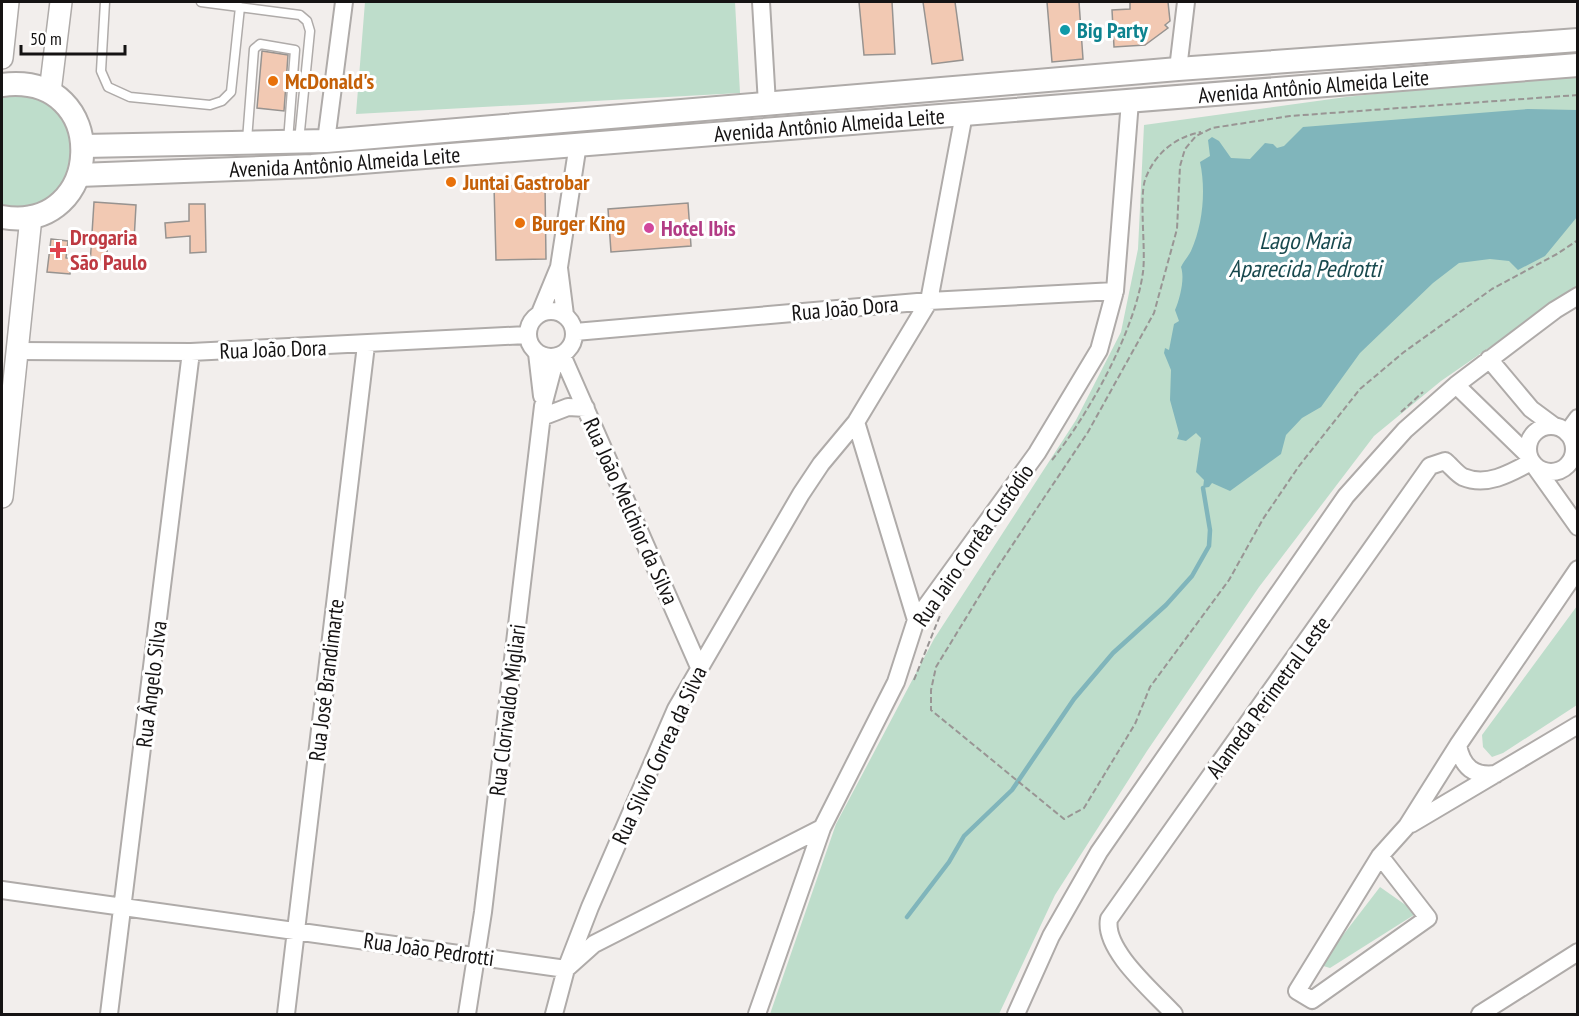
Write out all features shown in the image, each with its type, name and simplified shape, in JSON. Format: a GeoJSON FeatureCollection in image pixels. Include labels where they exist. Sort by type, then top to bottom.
{"type":"FeatureCollection","features":[{"type":"Feature","properties":{"kind":"main road"},"geometry":{"type":"LineString","coordinates":[[84,146],[326,141],[1178,69],[1578,40]]}},
{"type":"Feature","properties":{"kind":"main road","name":"Avenida Antônio Almeida Leite"},"geometry":{"type":"LineString","coordinates":[[79,175],[312,166],[1578,65]]}},
{"type":"Feature","properties":{"kind":"main road"},"geometry":{"type":"LineString","coordinates":[[2,85],[33,86],[50,92],[66,105],[77,122],[84,146],[79,175],[68,194],[51,208],[31,217],[2,216]]}},
{"type":"Feature","properties":{"kind":"street"},"geometry":{"type":"LineString","coordinates":[[2,58],[8,2]]}},
{"type":"Feature","properties":{"kind":"street"},"geometry":{"type":"LineString","coordinates":[[50,92],[62,2]]}},
{"type":"Feature","properties":{"kind":"street"},"geometry":{"type":"LineString","coordinates":[[326,141],[344,2]]}},
{"type":"Feature","properties":{"kind":"street"},"geometry":{"type":"LineString","coordinates":[[761,2],[767,104]]}},
{"type":"Feature","properties":{"kind":"street"},"geometry":{"type":"LineString","coordinates":[[1178,69],[1186,2]]}},
{"type":"Feature","properties":{"kind":"street","name":"Rua Jairo Corrêa Custódio"},"geometry":{"type":"LineString","coordinates":[[757,1014],[822,828],[896,682],[916,620],[1043,444],[1099,350],[1116,291],[1130,101]]}},
{"type":"Feature","properties":{"kind":"street","name":"Rua Silvio Correa da Silva"},"geometry":{"type":"LineString","coordinates":[[554,1014],[566,969],[590,907],[676,709],[801,494],[855,422],[929,301],[964,114]]}},
{"type":"Feature","properties":{"kind":"street"},"geometry":{"type":"LineString","coordinates":[[559,267],[565,315],[575,332],[572,345],[559,356],[537,352],[527,335],[530,322],[540,313],[559,267],[578,144]]}},
{"type":"Feature","properties":{"kind":"street"},"geometry":{"type":"LineString","coordinates":[[2,497],[31,217]]}},
{"type":"Feature","properties":{"kind":"street","name":"Rua João Dora"},"geometry":{"type":"LineString","coordinates":[[575,332],[929,301],[1116,291]]}},
{"type":"Feature","properties":{"kind":"street"},"geometry":{"type":"LineString","coordinates":[[1016,1014],[1051,936],[1099,852],[1346,496],[1405,430],[1456,385],[1578,296]]}},
{"type":"Feature","properties":{"kind":"street"},"geometry":{"type":"LineString","coordinates":[[540,313],[553,310],[565,315]]}},
{"type":"Feature","properties":{"kind":"street","name":"Rua João Dora"},"geometry":{"type":"LineString","coordinates":[[18,351],[191,352],[366,345],[527,335]]}},
{"type":"Feature","properties":{"kind":"street","name":"Rua José Brandimarte"},"geometry":{"type":"LineString","coordinates":[[286,1014],[366,345]]}},
{"type":"Feature","properties":{"kind":"street","name":"Rua Ângelo Silva"},"geometry":{"type":"LineString","coordinates":[[109,1014],[191,352]]}},
{"type":"Feature","properties":{"kind":"street","name":"Rua Clorivaldo Migliari"},"geometry":{"type":"LineString","coordinates":[[537,352],[542,412]]}},
{"type":"Feature","properties":{"kind":"street","name":"Rua João Melchior da Silva"},"geometry":{"type":"LineString","coordinates":[[559,356],[586,408],[699,667]]}},
{"type":"Feature","properties":{"kind":"street","name":"Rua Clorivaldo Migliari"},"geometry":{"type":"LineString","coordinates":[[467,1014],[485,900],[542,412],[559,356]]}},
{"type":"Feature","properties":{"kind":"street"},"geometry":{"type":"LineString","coordinates":[[1489,359],[1531,409],[1568,438]]}},
{"type":"Feature","properties":{"kind":"street"},"geometry":{"type":"LineString","coordinates":[[1456,385],[1532,462],[1578,527]]}},
{"type":"Feature","properties":{"kind":"street"},"geometry":{"type":"LineString","coordinates":[[542,412],[568,407],[586,408]]}},
{"type":"Feature","properties":{"kind":"street"},"geometry":{"type":"LineString","coordinates":[[1532,462],[1551,473],[1559,471],[1571,461],[1568,438],[1578,418]]}},
{"type":"Feature","properties":{"kind":"street"},"geometry":{"type":"LineString","coordinates":[[855,422],[916,620]]}},
{"type":"Feature","properties":{"kind":"street"},"geometry":{"type":"LineString","coordinates":[[1532,462],[1529,440],[1539,429],[1568,438]]}},
{"type":"Feature","properties":{"kind":"street","name":"Alameda Perimetral Leste"},"geometry":{"type":"LineString","coordinates":[[1174,1014],[1119,954],[1107,930],[1109,919],[1430,466],[1445,461],[1463,477],[1485,480],[1505,476],[1532,462]]}},
{"type":"Feature","properties":{"kind":"street"},"geometry":{"type":"LineString","coordinates":[[1380,856],[1428,918],[1312,1000],[1297,991],[1380,856],[1407,826],[1458,745],[1572,586],[1578,569]]}},
{"type":"Feature","properties":{"kind":"street"},"geometry":{"type":"LineString","coordinates":[[1407,826],[1578,725]]}},
{"type":"Feature","properties":{"kind":"street"},"geometry":{"type":"LineString","coordinates":[[1458,745],[1461,759],[1470,770],[1484,776],[1498,773]]}},
{"type":"Feature","properties":{"kind":"street"},"geometry":{"type":"LineString","coordinates":[[566,969],[594,944],[822,828]]}},
{"type":"Feature","properties":{"kind":"street","name":"Rua João Pedrotti"},"geometry":{"type":"LineString","coordinates":[[2,890],[123,909],[566,969]]}},
{"type":"Feature","properties":{"kind":"street"},"geometry":{"type":"LineString","coordinates":[[1480,1014],[1578,952]]}},
{"type":"Feature","properties":{"kind":"lane"},"geometry":{"type":"LineString","coordinates":[[105,2],[101,71],[108,87],[129,97],[210,105],[222,101],[231,92],[240,7]]}},
{"type":"Feature","properties":{"kind":"lane"},"geometry":{"type":"LineString","coordinates":[[201,2],[300,15],[307,21],[310,31],[294,141]]}},
{"type":"Feature","properties":{"kind":"lane"},"geometry":{"type":"LineString","coordinates":[[247,141],[254,49],[260,44],[295,50],[294,141]]}},
{"type":"Feature","properties":{"kind":"path"},"geometry":{"type":"LineString","coordinates":[[1048,465],[1089,404],[1120,347],[1135,308],[1143,272],[1144,182],[1166,147],[1186,135],[1230,124],[1290,116],[1578,95]]}},
{"type":"Feature","properties":{"kind":"path"},"geometry":{"type":"LineString","coordinates":[[1204,132],[1196,136],[1185,149],[1180,166],[1177,229],[1154,313],[1088,432],[991,578],[936,667],[931,690],[931,710],[1064,819],[1084,808],[1135,724],[1150,687],[1229,580],[1263,519],[1299,466],[1360,389],[1404,352],[1492,289],[1557,255],[1578,240]]}},
{"type":"Feature","properties":{"kind":"path"},"geometry":{"type":"LineString","coordinates":[[911,686],[945,605]]}},
{"type":"Feature","properties":{"kind":"green space"},"geometry":{"type":"Polygon","coordinates":[[[365,2],[735,2],[740,93],[356,114],[365,2]]]}},
{"type":"Feature","properties":{"kind":"green space"},"geometry":{"type":"Polygon","coordinates":[[[1577,73],[1577,287],[1441,381],[1374,436],[1259,587],[1147,751],[1055,895],[999,1014],[770,1014],[836,824],[934,639],[1076,420],[1121,332],[1138,249],[1144,125],[1346,97],[1577,73]]]}},
{"type":"Feature","properties":{"kind":"green space"},"geometry":{"type":"Polygon","coordinates":[[[21,94],[46,104],[55,111],[68,128],[70,151],[68,165],[61,185],[48,199],[30,207],[2,207],[2,96],[21,94]]]}},
{"type":"Feature","properties":{"kind":"green space"},"geometry":{"type":"Polygon","coordinates":[[[1577,606],[1577,705],[1503,753],[1492,757],[1483,747],[1482,735],[1577,606]]]}},
{"type":"Feature","properties":{"kind":"green space"},"geometry":{"type":"Polygon","coordinates":[[[1380,887],[1417,913],[1330,968],[1320,965],[1380,887]]]}},
{"type":"Feature","properties":{"kind":"water","name":"Lago Maria Aparecida Pedrotti"},"geometry":{"type":"Polygon","coordinates":[[[1528,109],[1577,110],[1577,217],[1545,256],[1518,270],[1509,261],[1490,259],[1459,263],[1433,283],[1360,353],[1321,407],[1302,418],[1286,435],[1281,454],[1230,491],[1212,483],[1209,487],[1203,488],[1204,480],[1196,472],[1201,438],[1196,433],[1186,441],[1177,439],[1179,433],[1170,400],[1171,370],[1164,353],[1165,348],[1169,350],[1174,324],[1179,321],[1175,310],[1181,288],[1181,267],[1191,251],[1201,218],[1203,184],[1200,162],[1210,156],[1208,140],[1212,137],[1219,141],[1231,158],[1250,159],[1265,143],[1273,144],[1277,148],[1284,146],[1303,127],[1528,109]]]}},
{"type":"Feature","properties":{"kind":"building"},"geometry":{"type":"Polygon","coordinates":[[[859,2],[892,2],[895,54],[864,55],[859,2]]]}},
{"type":"Feature","properties":{"kind":"building"},"geometry":{"type":"Polygon","coordinates":[[[923,2],[955,2],[963,60],[932,64],[923,2]]]}},
{"type":"Feature","properties":{"kind":"building","name":"Big Party"},"geometry":{"type":"Polygon","coordinates":[[[1047,2],[1079,2],[1083,59],[1052,62],[1047,2]]]}},
{"type":"Feature","properties":{"kind":"building"},"geometry":{"type":"Polygon","coordinates":[[[1130,2],[1168,2],[1170,21],[1165,25],[1168,28],[1145,45],[1114,47],[1112,10],[1130,9],[1130,2]]]}},
{"type":"Feature","properties":{"kind":"building","name":"McDonald's"},"geometry":{"type":"Polygon","coordinates":[[[262,51],[288,55],[284,111],[257,108],[262,51]]]}},
{"type":"Feature","properties":{"kind":"building","name":"Burger King"},"geometry":{"type":"Polygon","coordinates":[[[545,185],[546,259],[496,260],[494,186],[545,185]]]}},
{"type":"Feature","properties":{"kind":"building"},"geometry":{"type":"Polygon","coordinates":[[[94,202],[136,205],[134,241],[108,240],[106,266],[90,265],[94,202]]]}},
{"type":"Feature","properties":{"kind":"building","name":"Hotel Ibis"},"geometry":{"type":"Polygon","coordinates":[[[688,203],[691,246],[611,252],[608,209],[688,203]]]}},
{"type":"Feature","properties":{"kind":"building"},"geometry":{"type":"Polygon","coordinates":[[[189,204],[205,204],[206,252],[190,253],[190,236],[166,238],[165,223],[189,221],[189,204]]]}},
{"type":"Feature","properties":{"kind":"building","name":"Drogaria São Paulo"},"geometry":{"type":"Polygon","coordinates":[[[51,239],[68,241],[66,258],[72,259],[70,274],[47,272],[51,239]]]}},
{"type":"Feature","properties":{"kind":"waterway"},"geometry":{"type":"LineString","coordinates":[[907,917],[949,862],[964,836],[1012,790],[1074,699],[1113,653],[1166,605],[1192,576],[1209,546],[1210,530],[1203,488]]}},
{"type":"Feature","properties":{"kind":"place","name":"Big Party"},"geometry":{"type":"Point","coordinates":[1065,30]}},
{"type":"Feature","properties":{"kind":"place","name":"McDonald's"},"geometry":{"type":"Point","coordinates":[273,81]}},
{"type":"Feature","properties":{"kind":"place","name":"Juntai Gastrobar"},"geometry":{"type":"Point","coordinates":[451,182]}},
{"type":"Feature","properties":{"kind":"place","name":"Burger King"},"geometry":{"type":"Point","coordinates":[520,223]}},
{"type":"Feature","properties":{"kind":"place","name":"Hotel Ibis"},"geometry":{"type":"Point","coordinates":[649,228]}},
{"type":"Feature","properties":{"kind":"place","name":"Drogaria São Paulo"},"geometry":{"type":"Point","coordinates":[58,250]}}]}
